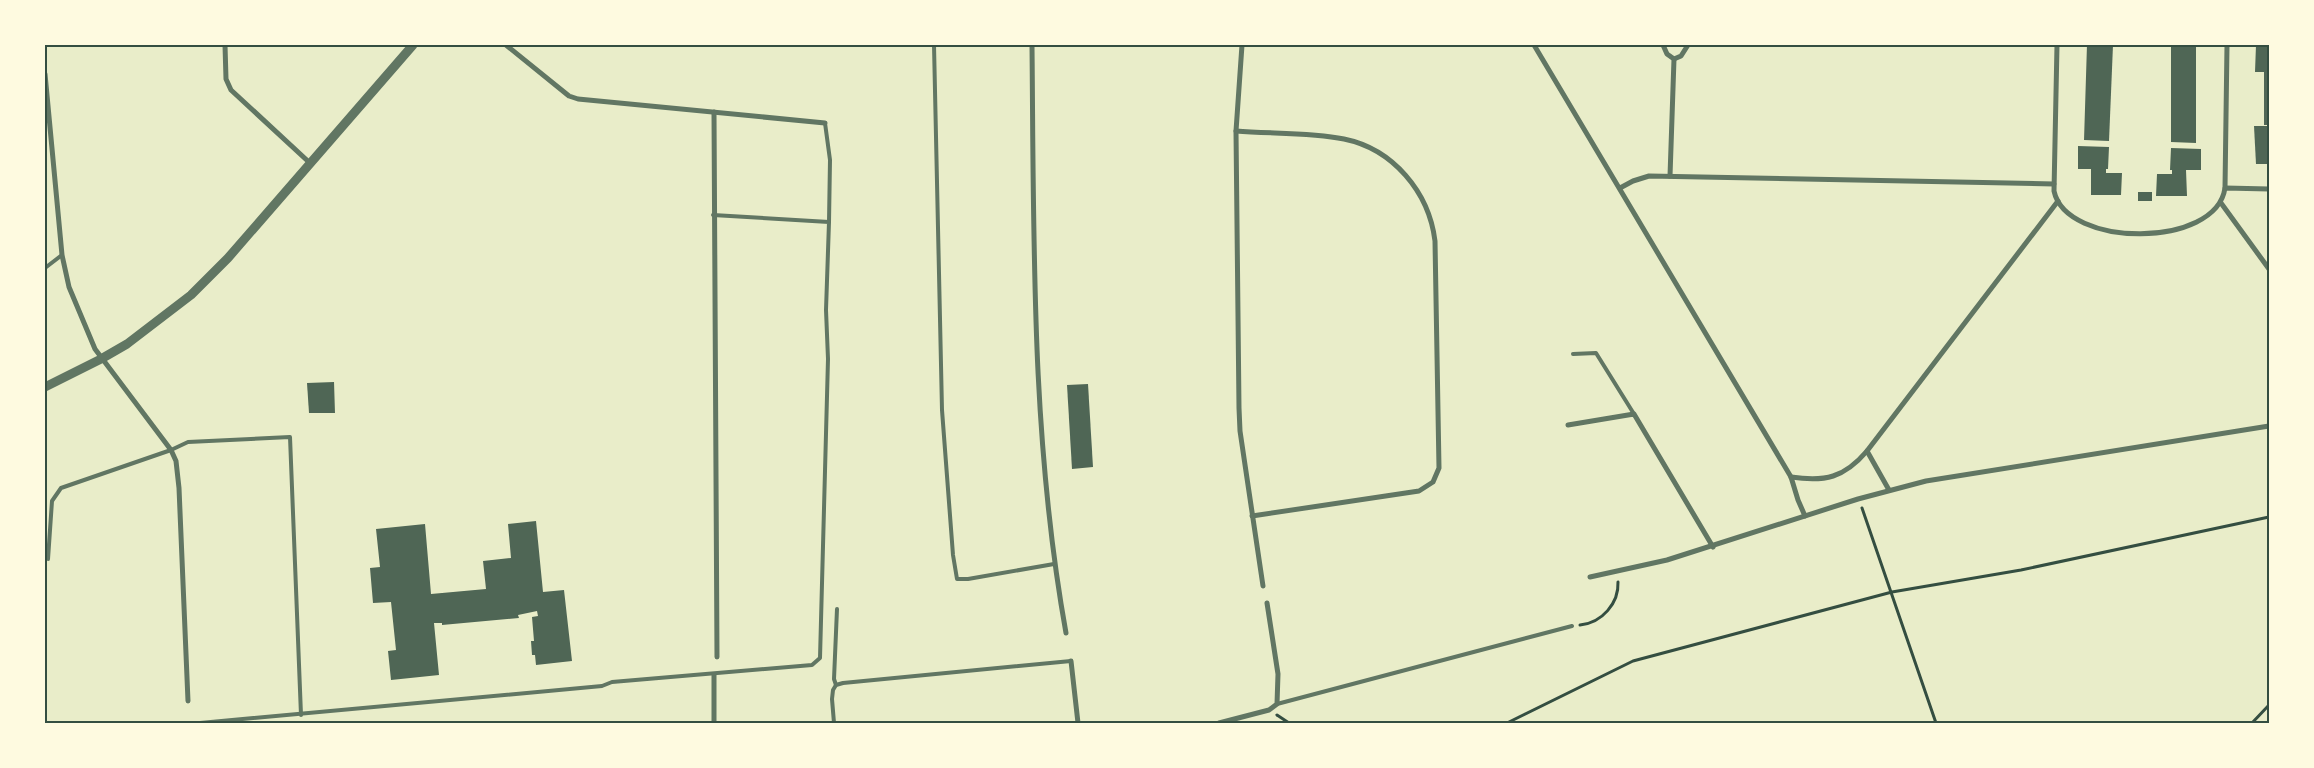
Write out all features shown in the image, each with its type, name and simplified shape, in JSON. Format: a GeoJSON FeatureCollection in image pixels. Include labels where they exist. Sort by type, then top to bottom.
{"type":"FeatureCollection","features":[{"type":"Feature","properties":{"kind":"street"},"geometry":{"type":"LineString","coordinates":[[224,45],[226,79],[231,90],[311,164]]}},
{"type":"Feature","properties":{"kind":"street"},"geometry":{"type":"LineString","coordinates":[[45,387],[102,359],[157,323],[191,295],[228,258],[413,45]]}},
{"type":"Feature","properties":{"kind":"street"},"geometry":{"type":"LineString","coordinates":[[506,45],[569,96],[578,99],[825,124]]}},
{"type":"Feature","properties":{"kind":"street"},"geometry":{"type":"LineString","coordinates":[[1032,45],[1039,404],[1044,479],[1054,564],[1066,634]]}},
{"type":"Feature","properties":{"kind":"street"},"geometry":{"type":"LineString","coordinates":[[1242,45],[1236,131],[1240,423],[1263,586]]}},
{"type":"Feature","properties":{"kind":"street"},"geometry":{"type":"LineString","coordinates":[[1534,45],[1791,477],[1805,516]]}},
{"type":"Feature","properties":{"kind":"street"},"geometry":{"type":"LineString","coordinates":[[1664,45],[1667,54],[1674,59]]}},
{"type":"Feature","properties":{"kind":"street"},"geometry":{"type":"LineString","coordinates":[[1674,59],[1681,56],[1688,45]]}},
{"type":"Feature","properties":{"kind":"street"},"geometry":{"type":"LineString","coordinates":[[2057,45],[2054,184],[2058,201],[2069,214],[2098,228],[2124,234],[2143,234],[2188,226],[2207,216],[2221,203],[2225,188],[2227,45]]}},
{"type":"Feature","properties":{"kind":"street"},"geometry":{"type":"LineString","coordinates":[[1670,176],[1674,59]]}},
{"type":"Feature","properties":{"kind":"street"},"geometry":{"type":"LineString","coordinates":[[45,74],[62,255],[69,288],[95,349],[171,450],[176,461],[179,488],[188,701]]}},
{"type":"Feature","properties":{"kind":"street"},"geometry":{"type":"LineString","coordinates":[[714,112],[716,657]]}},
{"type":"Feature","properties":{"kind":"street"},"geometry":{"type":"LineString","coordinates":[[1236,131],[1330,137],[1352,142],[1376,151],[1399,168],[1417,190],[1429,215],[1435,241],[1439,468],[1433,482],[1419,491],[1252,516]]}},
{"type":"Feature","properties":{"kind":"street"},"geometry":{"type":"LineString","coordinates":[[1620,188],[1642,178],[1670,176],[2054,184]]}},
{"type":"Feature","properties":{"kind":"street"},"geometry":{"type":"LineString","coordinates":[[2225,188],[2269,189]]}},
{"type":"Feature","properties":{"kind":"street"},"geometry":{"type":"LineString","coordinates":[[1791,477],[1827,479],[1844,473],[1857,462],[2058,201]]}},
{"type":"Feature","properties":{"kind":"street"},"geometry":{"type":"LineString","coordinates":[[2221,203],[2269,270]]}},
{"type":"Feature","properties":{"kind":"street"},"geometry":{"type":"LineString","coordinates":[[1568,425],[1634,414],[1713,547]]}},
{"type":"Feature","properties":{"kind":"street"},"geometry":{"type":"LineString","coordinates":[[1590,577],[1617,572],[1713,547],[1858,499],[1926,481],[2269,426]]}},
{"type":"Feature","properties":{"kind":"street"},"geometry":{"type":"LineString","coordinates":[[1867,451],[1889,490]]}},
{"type":"Feature","properties":{"kind":"street"},"geometry":{"type":"LineString","coordinates":[[1219,723],[1269,710],[1278,704],[1278,674],[1267,603]]}},
{"type":"Feature","properties":{"kind":"street"},"geometry":{"type":"LineString","coordinates":[[1071,661],[1078,723]]}},
{"type":"Feature","properties":{"kind":"street"},"geometry":{"type":"LineString","coordinates":[[714,675],[714,723]]}},
{"type":"Feature","properties":{"kind":"lane"},"geometry":{"type":"LineString","coordinates":[[934,45],[942,410],[950,526],[957,579],[968,580],[1054,564]]}},
{"type":"Feature","properties":{"kind":"lane"},"geometry":{"type":"LineString","coordinates":[[200,723],[602,686],[612,682],[705,674],[714,675],[812,665],[820,658],[828,359],[826,310],[830,160],[825,124]]}},
{"type":"Feature","properties":{"kind":"lane"},"geometry":{"type":"LineString","coordinates":[[713,215],[829,222]]}},
{"type":"Feature","properties":{"kind":"lane"},"geometry":{"type":"LineString","coordinates":[[45,268],[62,255]]}},
{"type":"Feature","properties":{"kind":"lane"},"geometry":{"type":"LineString","coordinates":[[1573,354],[1596,353],[1634,414]]}},
{"type":"Feature","properties":{"kind":"lane"},"geometry":{"type":"LineString","coordinates":[[48,559],[52,501],[61,488],[171,450],[188,442],[290,437],[301,715]]}},
{"type":"Feature","properties":{"kind":"lane"},"geometry":{"type":"LineString","coordinates":[[834,723],[832,699],[833,690],[836,685],[834,679],[837,610]]}},
{"type":"Feature","properties":{"kind":"lane"},"geometry":{"type":"LineString","coordinates":[[1278,704],[1572,626]]}},
{"type":"Feature","properties":{"kind":"lane"},"geometry":{"type":"LineString","coordinates":[[836,685],[1071,661]]}},
{"type":"Feature","properties":{"kind":"path"},"geometry":{"type":"LineString","coordinates":[[1858,499],[1892,592],[1936,723]]}},
{"type":"Feature","properties":{"kind":"path"},"geometry":{"type":"LineString","coordinates":[[1507,723],[1633,661],[1892,592],[2021,570],[2269,517]]}},
{"type":"Feature","properties":{"kind":"path"},"geometry":{"type":"LineString","coordinates":[[1572,626],[1591,624],[1604,615],[1618,591],[1617,572]]}},
{"type":"Feature","properties":{"kind":"path"},"geometry":{"type":"LineString","coordinates":[[2252,723],[2269,705]]}},
{"type":"Feature","properties":{"kind":"building"},"geometry":{"type":"Polygon","coordinates":[[[2087,45],[2113,45],[2109,141],[2084,140],[2087,45]]]}},
{"type":"Feature","properties":{"kind":"building"},"geometry":{"type":"Polygon","coordinates":[[[2171,45],[2196,45],[2196,143],[2171,142],[2171,45]]]}},
{"type":"Feature","properties":{"kind":"building"},"geometry":{"type":"Polygon","coordinates":[[[2256,45],[2269,45],[2269,125],[2264,125],[2264,72],[2255,72],[2256,45]]]}},
{"type":"Feature","properties":{"kind":"building"},"geometry":{"type":"Polygon","coordinates":[[[2254,126],[2269,126],[2269,164],[2256,164],[2254,126]]]}},
{"type":"Feature","properties":{"kind":"building"},"geometry":{"type":"Polygon","coordinates":[[[2078,146],[2109,147],[2108,169],[2106,169],[2106,173],[2122,173],[2121,195],[2091,195],[2091,169],[2078,169],[2078,146]]]}},
{"type":"Feature","properties":{"kind":"building"},"geometry":{"type":"Polygon","coordinates":[[[2171,148],[2201,149],[2201,170],[2186,170],[2187,196],[2156,196],[2157,174],[2172,174],[2172,170],[2170,170],[2171,148]]]}},
{"type":"Feature","properties":{"kind":"building"},"geometry":{"type":"Polygon","coordinates":[[[2138,192],[2152,192],[2152,201],[2138,201],[2138,192]]]}},
{"type":"Feature","properties":{"kind":"building"},"geometry":{"type":"Polygon","coordinates":[[[334,382],[335,413],[309,413],[307,383],[334,382]]]}},
{"type":"Feature","properties":{"kind":"building"},"geometry":{"type":"Polygon","coordinates":[[[1088,384],[1093,467],[1072,469],[1067,385],[1088,384]]]}},
{"type":"Feature","properties":{"kind":"building"},"geometry":{"type":"Polygon","coordinates":[[[536,521],[543,592],[564,590],[572,661],[536,665],[535,655],[532,655],[531,641],[534,641],[532,617],[538,616],[537,611],[518,615],[519,618],[442,625],[442,623],[434,623],[439,675],[391,680],[388,651],[396,650],[391,602],[373,603],[370,568],[380,567],[376,529],[425,524],[431,594],[486,589],[483,561],[511,558],[508,524],[536,521]]]}}]}
